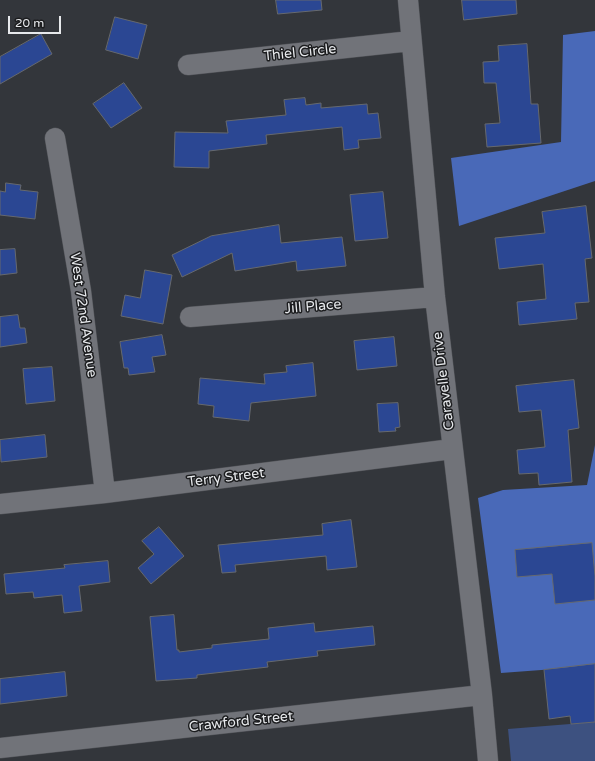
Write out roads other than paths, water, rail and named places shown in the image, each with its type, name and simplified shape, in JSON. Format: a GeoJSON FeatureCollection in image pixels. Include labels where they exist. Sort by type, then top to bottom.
{"type":"FeatureCollection","features":[{"type":"Feature","properties":{"kind":"street","name":"Caravelle Drive"},"geometry":{"type":"LineString","coordinates":[[408,0],[435,297],[482,695],[488,761]]}},
{"type":"Feature","properties":{"kind":"street","name":"Thiel Circle"},"geometry":{"type":"LineString","coordinates":[[188,65],[412,41]]}},
{"type":"Feature","properties":{"kind":"street","name":"West 72nd Avenue"},"geometry":{"type":"LineString","coordinates":[[55,138],[81,291],[105,493]]}},
{"type":"Feature","properties":{"kind":"street","name":"Jill Place"},"geometry":{"type":"LineString","coordinates":[[190,317],[435,297]]}},
{"type":"Feature","properties":{"kind":"street","name":"Terry Street"},"geometry":{"type":"LineString","coordinates":[[0,504],[105,493],[452,449]]}},
{"type":"Feature","properties":{"kind":"street","name":"Crawford Street"},"geometry":{"type":"LineString","coordinates":[[0,748],[482,695]]}}]}
